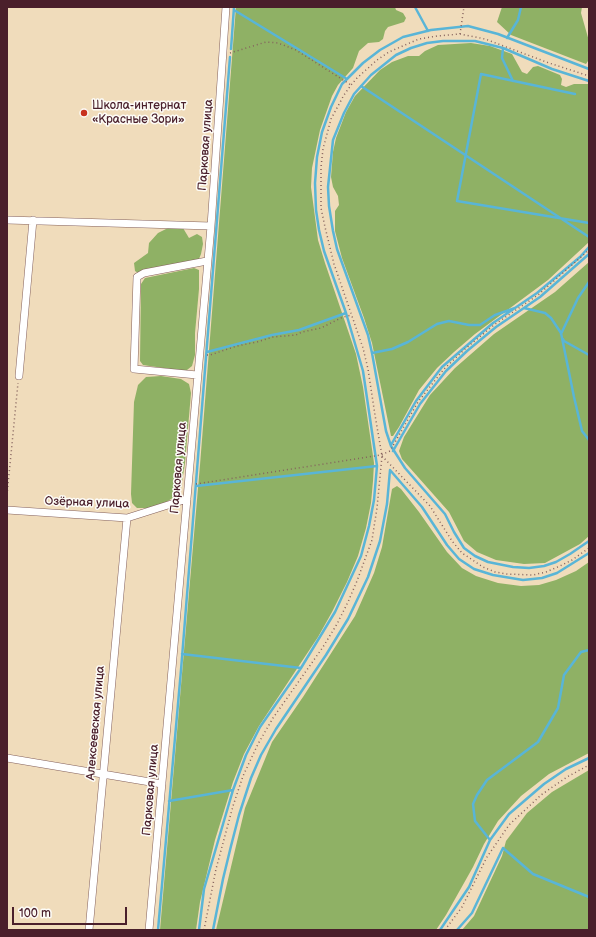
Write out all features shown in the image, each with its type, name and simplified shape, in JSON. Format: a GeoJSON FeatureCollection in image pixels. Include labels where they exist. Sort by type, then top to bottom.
{"type":"FeatureCollection","features":[{"type":"Feature","properties":{"kind":"street","name":"Парковая улица"},"geometry":{"type":"LineString","coordinates":[[149,930],[211,226],[226,7]]}},
{"type":"Feature","properties":{"kind":"street"},"geometry":{"type":"LineString","coordinates":[[7,220],[95,224],[211,226]]}},
{"type":"Feature","properties":{"kind":"street"},"geometry":{"type":"LineString","coordinates":[[19,376],[33,220]]}},
{"type":"Feature","properties":{"kind":"street"},"geometry":{"type":"LineString","coordinates":[[197,375],[134,369],[138,277],[144,273],[207,261]]}},
{"type":"Feature","properties":{"kind":"street","name":"Озёрная улица"},"geometry":{"type":"LineString","coordinates":[[7,510],[127,518],[187,499]]}},
{"type":"Feature","properties":{"kind":"street","name":"Алексеевская улица"},"geometry":{"type":"LineString","coordinates":[[88,930],[127,518]]}},
{"type":"Feature","properties":{"kind":"street"},"geometry":{"type":"LineString","coordinates":[[7,758],[162,784]]}},
{"type":"Feature","properties":{"kind":"path"},"geometry":{"type":"LineString","coordinates":[[460,34],[464,7]]}},
{"type":"Feature","properties":{"kind":"path"},"geometry":{"type":"LineString","coordinates":[[204,930],[216,869],[232,806],[243,776],[258,744],[273,718],[323,647],[337,624],[358,582],[372,540],[377,508],[382,455],[368,369],[363,348],[334,264],[321,208],[320,185],[323,149],[327,133],[337,107],[351,85],[377,60],[399,47],[419,39],[437,36],[460,34],[485,39],[589,76]]}},
{"type":"Feature","properties":{"kind":"path"},"geometry":{"type":"LineString","coordinates":[[233,52],[266,42],[278,43],[296,50],[351,85]]}},
{"type":"Feature","properties":{"kind":"path"},"geometry":{"type":"LineString","coordinates":[[198,483],[382,455],[390,451],[418,402],[444,369],[494,325],[538,295],[589,250]]}},
{"type":"Feature","properties":{"kind":"path"},"geometry":{"type":"LineString","coordinates":[[210,355],[237,346],[273,337],[296,336],[302,332],[321,328],[343,317],[352,315]]}},
{"type":"Feature","properties":{"kind":"path"},"geometry":{"type":"LineString","coordinates":[[7,495],[19,376]]}},
{"type":"Feature","properties":{"kind":"path"},"geometry":{"type":"LineString","coordinates":[[382,455],[430,506],[452,541],[462,553],[483,567],[495,572],[507,574],[533,575],[546,572],[560,566],[572,560],[589,548]]}},
{"type":"Feature","properties":{"kind":"path"},"geometry":{"type":"LineString","coordinates":[[446,930],[462,907],[487,857],[509,825],[541,795],[567,776],[589,765]]}},
{"type":"Feature","properties":{"kind":"green space"},"geometry":{"type":"Polygon","coordinates":[[[236,7],[395,7],[396,10],[403,13],[406,18],[404,22],[388,27],[385,31],[383,39],[379,42],[368,43],[359,51],[353,68],[338,85],[332,96],[320,130],[312,168],[311,187],[318,240],[356,354],[363,387],[374,463],[373,481],[371,503],[366,528],[358,556],[347,582],[318,637],[259,726],[244,754],[233,782],[215,840],[200,902],[196,930],[160,930],[200,465],[236,7]]]}},
{"type":"Feature","properties":{"kind":"green space"},"geometry":{"type":"Polygon","coordinates":[[[502,7],[582,7],[581,13],[589,41],[588,61],[586,64],[511,35],[497,22],[502,7]]]}},
{"type":"Feature","properties":{"kind":"green space"},"geometry":{"type":"Polygon","coordinates":[[[471,43],[490,46],[512,54],[522,72],[527,74],[533,67],[538,66],[560,75],[562,79],[561,85],[566,87],[574,84],[589,84],[589,242],[548,280],[475,334],[437,368],[419,390],[399,427],[393,436],[391,436],[372,343],[342,258],[335,231],[335,211],[339,205],[338,196],[333,187],[331,177],[333,152],[336,138],[346,112],[355,96],[380,70],[392,62],[408,56],[419,56],[425,51],[438,45],[471,43]]]}},
{"type":"Feature","properties":{"kind":"green space"},"geometry":{"type":"Polygon","coordinates":[[[168,228],[183,228],[189,238],[197,234],[202,237],[203,244],[199,259],[138,273],[135,271],[134,263],[148,253],[149,243],[158,233],[168,228]]]}},
{"type":"Feature","properties":{"kind":"green space"},"geometry":{"type":"Polygon","coordinates":[[[589,262],[589,536],[580,544],[545,563],[524,564],[496,560],[477,552],[464,541],[449,512],[402,459],[399,451],[404,437],[430,395],[455,368],[494,334],[555,292],[589,262]]]}},
{"type":"Feature","properties":{"kind":"green space"},"geometry":{"type":"Polygon","coordinates":[[[194,268],[199,270],[199,289],[195,333],[195,355],[192,366],[187,370],[177,370],[143,365],[140,361],[141,284],[145,278],[194,268]]]}},
{"type":"Feature","properties":{"kind":"green space"},"geometry":{"type":"Polygon","coordinates":[[[161,376],[181,379],[189,384],[191,393],[185,463],[181,488],[174,497],[165,503],[148,508],[137,508],[132,503],[131,494],[134,402],[138,385],[146,377],[161,376]]]}},
{"type":"Feature","properties":{"kind":"green space"},"geometry":{"type":"Polygon","coordinates":[[[397,486],[419,512],[447,552],[462,568],[476,576],[498,583],[521,586],[539,585],[556,580],[576,571],[589,562],[589,753],[549,774],[521,796],[498,821],[446,915],[436,930],[216,930],[245,808],[272,742],[355,616],[374,573],[382,547],[392,489],[397,486]]]}},
{"type":"Feature","properties":{"kind":"green space"},"geometry":{"type":"Polygon","coordinates":[[[589,770],[589,930],[462,930],[474,916],[502,856],[506,841],[527,813],[552,792],[589,770]]]}},
{"type":"Feature","properties":{"kind":"waterway"},"geometry":{"type":"LineString","coordinates":[[231,49],[234,7]]}},
{"type":"Feature","properties":{"kind":"waterway"},"geometry":{"type":"LineString","coordinates":[[415,7],[428,31]]}},
{"type":"Feature","properties":{"kind":"waterway"},"geometry":{"type":"LineString","coordinates":[[507,38],[518,20],[521,7]]}},
{"type":"Feature","properties":{"kind":"waterway"},"geometry":{"type":"LineString","coordinates":[[234,10],[347,79]]}},
{"type":"Feature","properties":{"kind":"waterway"},"geometry":{"type":"LineString","coordinates":[[207,352],[272,335],[299,330],[346,313],[324,251],[319,230],[316,210],[315,183],[317,157],[322,132],[331,107],[342,84],[363,63],[380,50],[403,37],[431,30],[468,26],[498,34],[589,69]]}},
{"type":"Feature","properties":{"kind":"waterway"},"geometry":{"type":"LineString","coordinates":[[372,353],[368,335],[337,249],[329,206],[328,187],[333,140],[344,113],[354,94],[371,75],[396,55],[427,43],[443,41],[475,41],[503,48],[502,58],[513,81]]}},
{"type":"Feature","properties":{"kind":"waterway"},"geometry":{"type":"LineString","coordinates":[[503,48],[552,69],[589,81]]}},
{"type":"Feature","properties":{"kind":"waterway"},"geometry":{"type":"LineString","coordinates":[[158,930],[181,670],[230,57]]}},
{"type":"Feature","properties":{"kind":"waterway"},"geometry":{"type":"LineString","coordinates":[[575,94],[481,74],[457,201],[589,223]]}},
{"type":"Feature","properties":{"kind":"waterway"},"geometry":{"type":"LineString","coordinates":[[361,86],[589,237]]}},
{"type":"Feature","properties":{"kind":"waterway"},"geometry":{"type":"LineString","coordinates":[[391,445],[416,401],[442,367],[493,323],[537,293],[580,257],[589,247]]}},
{"type":"Feature","properties":{"kind":"waterway"},"geometry":{"type":"LineString","coordinates":[[393,451],[420,404],[446,371],[496,327],[540,297],[589,254]]}},
{"type":"Feature","properties":{"kind":"waterway"},"geometry":{"type":"LineString","coordinates":[[561,334],[578,298],[589,282]]}},
{"type":"Feature","properties":{"kind":"waterway"},"geometry":{"type":"LineString","coordinates":[[515,308],[495,315],[480,325],[469,325],[449,321],[437,324],[408,342],[392,349],[372,353],[386,431],[391,446],[405,468],[445,514],[464,548],[475,556],[488,562],[513,567],[529,568],[544,566],[556,562],[589,541]]}},
{"type":"Feature","properties":{"kind":"waterway"},"geometry":{"type":"LineString","coordinates":[[524,308],[545,313],[551,318],[561,333],[582,431],[589,440]]}},
{"type":"Feature","properties":{"kind":"waterway"},"geometry":{"type":"LineString","coordinates":[[346,313],[363,371],[377,466]]}},
{"type":"Feature","properties":{"kind":"waterway"},"geometry":{"type":"LineString","coordinates":[[563,339],[589,355]]}},
{"type":"Feature","properties":{"kind":"waterway"},"geometry":{"type":"LineString","coordinates":[[196,486],[377,466],[374,500],[361,556],[335,612],[301,668]]}},
{"type":"Feature","properties":{"kind":"waterway"},"geometry":{"type":"LineString","coordinates":[[213,930],[231,846],[251,778],[261,755],[276,729],[326,655],[348,619],[368,577],[380,541],[387,504],[390,470],[422,507],[447,545],[459,559],[474,569],[493,575],[523,580],[542,578],[557,573],[589,553]]}},
{"type":"Feature","properties":{"kind":"waterway"},"geometry":{"type":"LineString","coordinates":[[490,840],[475,821],[473,804],[477,795],[487,780],[538,742],[558,708],[564,675],[581,652],[589,650]]}},
{"type":"Feature","properties":{"kind":"waterway"},"geometry":{"type":"LineString","coordinates":[[182,654],[301,668],[260,727],[246,755],[233,790]]}},
{"type":"Feature","properties":{"kind":"waterway"},"geometry":{"type":"LineString","coordinates":[[440,930],[469,887],[490,840],[509,814],[544,784],[566,769],[589,758]]}},
{"type":"Feature","properties":{"kind":"waterway"},"geometry":{"type":"LineString","coordinates":[[169,801],[233,790],[204,889],[199,930]]}},
{"type":"Feature","properties":{"kind":"waterway"},"geometry":{"type":"LineString","coordinates":[[457,930],[472,913],[503,848],[533,874],[589,897]]}},
{"type":"Feature","properties":{"kind":"place","name":"Школа-интернат «Красные Зори»"},"geometry":{"type":"Point","coordinates":[84,113]}}]}
